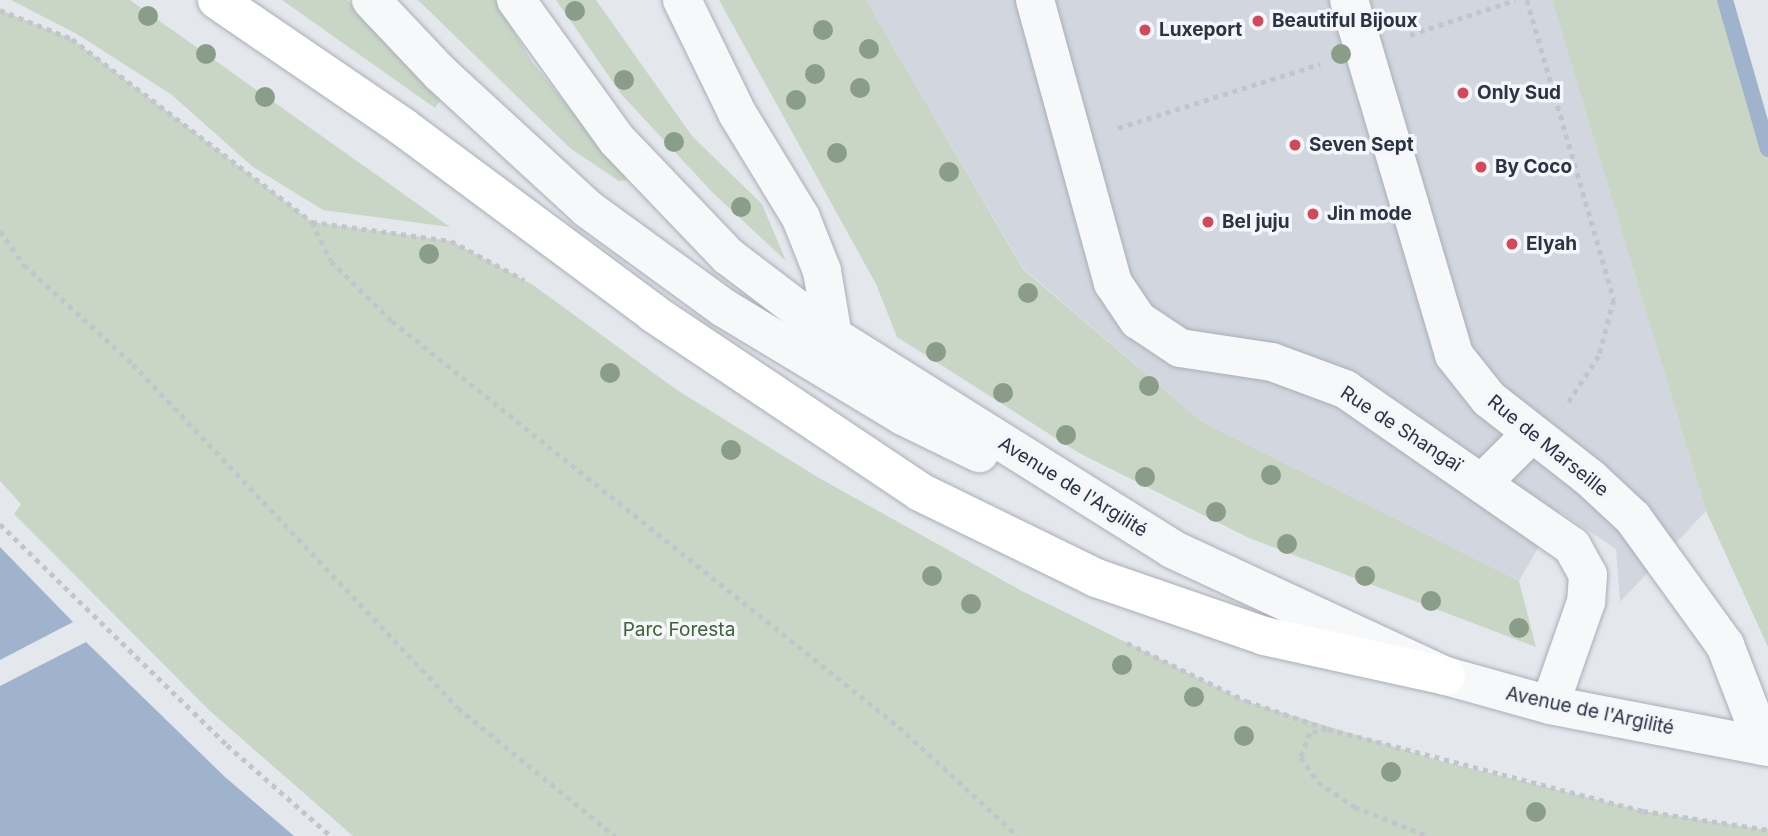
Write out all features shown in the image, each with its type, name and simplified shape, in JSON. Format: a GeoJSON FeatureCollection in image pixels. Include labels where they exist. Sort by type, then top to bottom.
{"type":"FeatureCollection","features":[{"type":"Feature","properties":{"kind":"highway"},"geometry":{"type":"LineString","coordinates":[[217,0],[403,127],[653,313],[920,492],[1122,587],[1264,636],[1446,676]]}},
{"type":"Feature","properties":{"kind":"street"},"geometry":{"type":"LineString","coordinates":[[371,0],[440,73],[588,209],[724,308],[903,416],[1172,549]]}},
{"type":"Feature","properties":{"kind":"street","name":"Avenue de l'Argilité"},"geometry":{"type":"LineString","coordinates":[[516,0],[617,140],[728,256],[833,336],[1172,549],[1446,676],[1550,705],[1766,747]]}},
{"type":"Feature","properties":{"kind":"street"},"geometry":{"type":"LineString","coordinates":[[682,0],[737,113],[802,218],[822,271],[833,336]]}},
{"type":"Feature","properties":{"kind":"street","name":"Rue de Shangaï"},"geometry":{"type":"LineString","coordinates":[[1035,0],[1113,283],[1138,320],[1180,348],[1272,362],[1345,389],[1572,546],[1588,575],[1586,602],[1550,705]]}},
{"type":"Feature","properties":{"kind":"street","name":"Rue de Marseille"},"geometry":{"type":"LineString","coordinates":[[1353,12],[1454,355],[1489,399],[1530,435],[1589,477],[1640,528],[1725,645],[1766,747]]}},
{"type":"Feature","properties":{"kind":"street"},"geometry":{"type":"LineString","coordinates":[[1483,482],[1530,435]]}},
{"type":"Feature","properties":{"kind":"path"},"geometry":{"type":"LineString","coordinates":[[1074,142],[1322,63],[1336,33],[1353,12],[1402,38],[1515,0]]}},
{"type":"Feature","properties":{"kind":"path"},"geometry":{"type":"LineString","coordinates":[[1527,0],[1614,300],[1599,356],[1572,400],[1530,435]]}},
{"type":"Feature","properties":{"kind":"path"},"geometry":{"type":"LineString","coordinates":[[0,10],[72,39],[312,222],[331,261],[392,321],[899,727],[1018,836]]}},
{"type":"Feature","properties":{"kind":"path"},"geometry":{"type":"LineString","coordinates":[[0,231],[24,265],[134,364],[458,708],[614,836]]}},
{"type":"Feature","properties":{"kind":"path"},"geometry":{"type":"LineString","coordinates":[[0,524],[227,745],[331,836]]}},
{"type":"Feature","properties":{"kind":"path"},"geometry":{"type":"LineString","coordinates":[[1328,729],[1310,733],[1301,757],[1318,782],[1355,807],[1428,836]]}},
{"type":"Feature","properties":{"kind":"shaded area"},"geometry":{"type":"Polygon","coordinates":[[[866,0],[1552,0],[1706,511],[1620,602],[1616,549],[1559,511],[1519,581],[1202,422],[1023,268],[866,0]]]}},
{"type":"Feature","properties":{"kind":"green space"},"geometry":{"type":"Polygon","coordinates":[[[11,0],[130,0],[450,227],[323,210],[253,167],[172,95],[77,34],[11,0]]]}},
{"type":"Feature","properties":{"kind":"green space"},"geometry":{"type":"Polygon","coordinates":[[[282,0],[347,0],[444,95],[435,108],[282,0]]]}},
{"type":"Feature","properties":{"kind":"green space"},"geometry":{"type":"Polygon","coordinates":[[[418,0],[495,0],[532,62],[628,180],[619,181],[570,148],[418,0]]]}},
{"type":"Feature","properties":{"kind":"green space"},"geometry":{"type":"Polygon","coordinates":[[[556,0],[596,0],[692,136],[762,204],[786,261],[712,192],[622,95],[556,0]]]}},
{"type":"Feature","properties":{"kind":"green space"},"geometry":{"type":"Polygon","coordinates":[[[719,0],[866,0],[1023,269],[1202,422],[1519,581],[1536,647],[1249,538],[1079,453],[897,337],[876,284],[719,0]]]}},
{"type":"Feature","properties":{"kind":"green space"},"geometry":{"type":"Polygon","coordinates":[[[1552,0],[1725,0],[1768,149],[1768,647],[1706,511],[1552,0]]]}},
{"type":"Feature","properties":{"kind":"green space","name":"Parc Foresta"},"geometry":{"type":"Polygon","coordinates":[[[0,10],[72,39],[312,222],[451,241],[533,285],[677,390],[819,478],[1022,591],[1245,701],[1441,761],[1643,811],[1768,830],[1768,836],[353,836],[209,710],[14,514],[21,504],[0,481],[0,10]]]}},
{"type":"Feature","properties":{"kind":"water"},"geometry":{"type":"Polygon","coordinates":[[[0,547],[73,622],[0,660],[0,547]]]}},
{"type":"Feature","properties":{"kind":"water"},"geometry":{"type":"Polygon","coordinates":[[[86,642],[225,777],[294,836],[0,836],[0,686],[86,642]]]}},
{"type":"Feature","properties":{"kind":"waterway"},"geometry":{"type":"LineString","coordinates":[[1725,0],[1768,149]]}},
{"type":"Feature","properties":{"kind":"place","name":"Beautiful Bijoux"},"geometry":{"type":"Point","coordinates":[1258,21]}},
{"type":"Feature","properties":{"kind":"place","name":"Luxeport"},"geometry":{"type":"Point","coordinates":[1145,30]}},
{"type":"Feature","properties":{"kind":"place","name":"Only Sud"},"geometry":{"type":"Point","coordinates":[1463,93]}},
{"type":"Feature","properties":{"kind":"place","name":"Seven Sept"},"geometry":{"type":"Point","coordinates":[1295,145]}},
{"type":"Feature","properties":{"kind":"place","name":"By Coco"},"geometry":{"type":"Point","coordinates":[1481,167]}},
{"type":"Feature","properties":{"kind":"place","name":"Jin mode"},"geometry":{"type":"Point","coordinates":[1313,214]}},
{"type":"Feature","properties":{"kind":"place","name":"Bel juju"},"geometry":{"type":"Point","coordinates":[1208,222]}},
{"type":"Feature","properties":{"kind":"place","name":"Elyah"},"geometry":{"type":"Point","coordinates":[1512,244]}}]}
